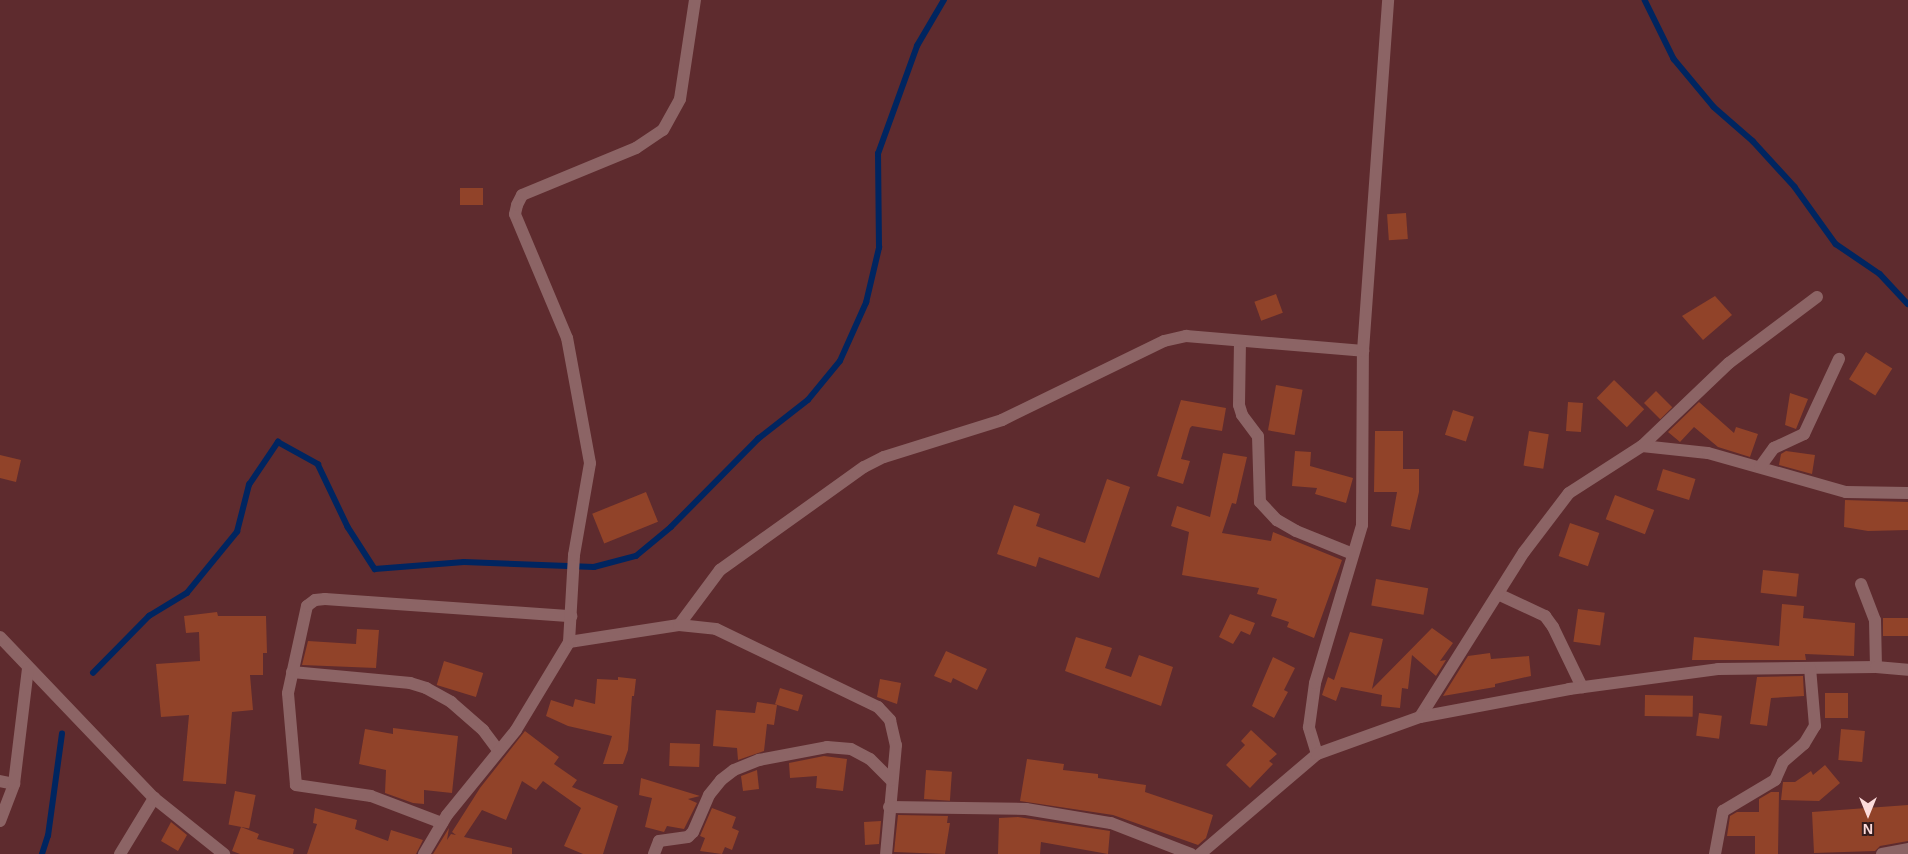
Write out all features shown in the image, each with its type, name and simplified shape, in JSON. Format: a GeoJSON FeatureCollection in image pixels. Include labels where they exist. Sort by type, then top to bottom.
{"type":"FeatureCollection","features":[{"type":"Feature","properties":{"kind":"street"},"geometry":{"type":"LineString","coordinates":[[424,854],[442,823],[516,730],[569,642],[574,555],[590,463],[567,338],[518,223],[516,205],[522,195],[636,148],[663,130],[680,99],[695,0]]}},
{"type":"Feature","properties":{"kind":"street"},"geometry":{"type":"LineString","coordinates":[[1317,754],[1309,727],[1315,683],[1362,525],[1363,350],[1388,0]]}},
{"type":"Feature","properties":{"kind":"street"},"geometry":{"type":"LineString","coordinates":[[1420,717],[1500,595],[1524,552],[1569,493],[1642,446],[1729,363],[1817,297]]}},
{"type":"Feature","properties":{"kind":"street"},"geometry":{"type":"LineString","coordinates":[[679,625],[720,570],[871,463],[968,428],[1002,420],[1164,340],[1186,336],[1363,350]]}},
{"type":"Feature","properties":{"kind":"street"},"geometry":{"type":"LineString","coordinates":[[1240,340],[1239,405],[1258,436],[1260,502],[1277,520],[1296,531],[1353,554]]}},
{"type":"Feature","properties":{"kind":"street"},"geometry":{"type":"LineString","coordinates":[[1760,467],[1774,448],[1804,434],[1839,359]]}},
{"type":"Feature","properties":{"kind":"street"},"geometry":{"type":"LineString","coordinates":[[1642,446],[1698,451],[1846,492],[1908,493]]}},
{"type":"Feature","properties":{"kind":"street"},"geometry":{"type":"LineString","coordinates":[[1861,584],[1875,620],[1876,667]]}},
{"type":"Feature","properties":{"kind":"street"},"geometry":{"type":"LineString","coordinates":[[1500,595],[1545,616],[1553,627],[1582,687]]}},
{"type":"Feature","properties":{"kind":"street"},"geometry":{"type":"LineString","coordinates":[[442,823],[371,796],[296,785],[287,711],[303,614],[307,606],[315,600],[571,616]]}},
{"type":"Feature","properties":{"kind":"street"},"geometry":{"type":"LineString","coordinates":[[569,642],[679,625],[716,629],[878,707],[890,720],[896,745],[891,780],[886,854]]}},
{"type":"Feature","properties":{"kind":"street"},"geometry":{"type":"LineString","coordinates":[[0,637],[154,798],[224,854]]}},
{"type":"Feature","properties":{"kind":"street"},"geometry":{"type":"LineString","coordinates":[[1200,854],[1317,754],[1420,717],[1582,687],[1718,669],[1876,667],[1908,670]]}},
{"type":"Feature","properties":{"kind":"street"},"geometry":{"type":"LineString","coordinates":[[0,821],[14,784],[28,668]]}},
{"type":"Feature","properties":{"kind":"street"},"geometry":{"type":"LineString","coordinates":[[1715,854],[1723,811],[1775,780],[1783,762],[1804,744],[1815,726],[1810,668]]}},
{"type":"Feature","properties":{"kind":"street"},"geometry":{"type":"LineString","coordinates":[[292,672],[410,683],[426,688],[451,702],[483,730],[499,751]]}},
{"type":"Feature","properties":{"kind":"street"},"geometry":{"type":"LineString","coordinates":[[654,854],[660,841],[688,837],[698,824],[709,796],[721,780],[734,770],[759,760],[827,746],[851,749],[870,759],[891,780]]}},
{"type":"Feature","properties":{"kind":"street"},"geometry":{"type":"LineString","coordinates":[[0,781],[14,784]]}},
{"type":"Feature","properties":{"kind":"street"},"geometry":{"type":"LineString","coordinates":[[120,854],[154,798]]}},
{"type":"Feature","properties":{"kind":"street"},"geometry":{"type":"LineString","coordinates":[[889,807],[1026,809],[1111,822],[1191,854]]}},
{"type":"Feature","properties":{"kind":"street"},"geometry":{"type":"LineString","coordinates":[[1882,854],[1908,849]]}},
{"type":"Feature","properties":{"kind":"building"},"geometry":{"type":"Polygon","coordinates":[[[460,188],[483,188],[483,205],[460,205],[460,188]]]}},
{"type":"Feature","properties":{"kind":"building"},"geometry":{"type":"Polygon","coordinates":[[[1406,213],[1408,239],[1389,240],[1387,214],[1406,213]]]}},
{"type":"Feature","properties":{"kind":"building"},"geometry":{"type":"Polygon","coordinates":[[[1276,294],[1283,313],[1261,321],[1254,302],[1276,294]]]}},
{"type":"Feature","properties":{"kind":"building"},"geometry":{"type":"Polygon","coordinates":[[[1715,296],[1732,315],[1703,340],[1682,316],[1715,296]]]}},
{"type":"Feature","properties":{"kind":"building"},"geometry":{"type":"Polygon","coordinates":[[[1866,352],[1892,368],[1875,396],[1849,379],[1866,352]]]}},
{"type":"Feature","properties":{"kind":"building"},"geometry":{"type":"Polygon","coordinates":[[[1614,380],[1644,409],[1627,427],[1597,398],[1614,380]]]}},
{"type":"Feature","properties":{"kind":"building"},"geometry":{"type":"Polygon","coordinates":[[[1276,385],[1303,390],[1295,435],[1268,430],[1276,385]]]}},
{"type":"Feature","properties":{"kind":"building"},"geometry":{"type":"Polygon","coordinates":[[[1656,391],[1672,407],[1660,419],[1644,403],[1656,391]]]}},
{"type":"Feature","properties":{"kind":"building"},"geometry":{"type":"Polygon","coordinates":[[[1790,393],[1808,399],[1796,429],[1785,425],[1790,393]]]}},
{"type":"Feature","properties":{"kind":"building"},"geometry":{"type":"Polygon","coordinates":[[[1181,400],[1226,408],[1222,431],[1192,426],[1190,428],[1181,459],[1190,461],[1183,484],[1157,476],[1181,400]]]}},
{"type":"Feature","properties":{"kind":"building"},"geometry":{"type":"Polygon","coordinates":[[[1568,402],[1583,403],[1581,432],[1566,431],[1568,402]]]}},
{"type":"Feature","properties":{"kind":"building"},"geometry":{"type":"Polygon","coordinates":[[[1699,402],[1734,433],[1736,427],[1758,434],[1750,457],[1718,447],[1694,427],[1680,442],[1668,432],[1699,402]]]}},
{"type":"Feature","properties":{"kind":"building"},"geometry":{"type":"Polygon","coordinates":[[[1453,410],[1474,417],[1466,442],[1445,435],[1453,410]]]}},
{"type":"Feature","properties":{"kind":"building"},"geometry":{"type":"Polygon","coordinates":[[[1375,431],[1403,431],[1403,469],[1419,469],[1419,492],[1410,530],[1391,526],[1397,492],[1374,492],[1375,431]]]}},
{"type":"Feature","properties":{"kind":"building"},"geometry":{"type":"Polygon","coordinates":[[[1529,431],[1549,434],[1543,469],[1524,466],[1529,431]]]}},
{"type":"Feature","properties":{"kind":"building"},"geometry":{"type":"Polygon","coordinates":[[[1295,451],[1311,452],[1310,466],[1353,478],[1346,503],[1315,494],[1317,488],[1292,486],[1295,451]]]}},
{"type":"Feature","properties":{"kind":"building"},"geometry":{"type":"Polygon","coordinates":[[[1786,451],[1815,455],[1812,474],[1779,465],[1781,454],[1786,451]]]}},
{"type":"Feature","properties":{"kind":"building"},"geometry":{"type":"Polygon","coordinates":[[[1223,453],[1247,457],[1236,504],[1232,503],[1222,533],[1271,541],[1273,532],[1342,560],[1314,638],[1287,627],[1289,622],[1271,616],[1277,599],[1257,594],[1259,588],[1182,575],[1189,532],[1171,526],[1177,506],[1210,517],[1223,453]]]}},
{"type":"Feature","properties":{"kind":"building"},"geometry":{"type":"Polygon","coordinates":[[[0,455],[21,460],[16,482],[0,478],[0,455]]]}},
{"type":"Feature","properties":{"kind":"building"},"geometry":{"type":"Polygon","coordinates":[[[1663,469],[1696,479],[1689,500],[1657,490],[1663,469]]]}},
{"type":"Feature","properties":{"kind":"building"},"geometry":{"type":"Polygon","coordinates":[[[1107,479],[1130,487],[1099,578],[1039,557],[1036,567],[997,554],[1014,505],[1040,514],[1036,526],[1085,543],[1107,479]]]}},
{"type":"Feature","properties":{"kind":"building"},"geometry":{"type":"Polygon","coordinates":[[[646,492],[658,522],[604,543],[592,514],[646,492]]]}},
{"type":"Feature","properties":{"kind":"building"},"geometry":{"type":"Polygon","coordinates":[[[1615,495],[1654,510],[1645,534],[1606,519],[1615,495]]]}},
{"type":"Feature","properties":{"kind":"building"},"geometry":{"type":"Polygon","coordinates":[[[1845,500],[1908,502],[1908,530],[1868,531],[1844,527],[1845,500]]]}},
{"type":"Feature","properties":{"kind":"building"},"geometry":{"type":"Polygon","coordinates":[[[1570,523],[1599,533],[1588,566],[1559,556],[1570,523]]]}},
{"type":"Feature","properties":{"kind":"building"},"geometry":{"type":"Polygon","coordinates":[[[1763,570],[1799,574],[1796,597],[1761,593],[1763,570]]]}},
{"type":"Feature","properties":{"kind":"building"},"geometry":{"type":"Polygon","coordinates":[[[1376,579],[1428,588],[1424,615],[1371,606],[1376,579]]]}},
{"type":"Feature","properties":{"kind":"building"},"geometry":{"type":"Polygon","coordinates":[[[1782,604],[1804,606],[1803,618],[1855,623],[1854,656],[1805,654],[1806,660],[1692,660],[1694,637],[1779,646],[1782,604]]]}},
{"type":"Feature","properties":{"kind":"building"},"geometry":{"type":"Polygon","coordinates":[[[1578,609],[1605,613],[1600,645],[1573,642],[1578,609]]]}},
{"type":"Feature","properties":{"kind":"building"},"geometry":{"type":"Polygon","coordinates":[[[217,612],[218,616],[266,616],[267,653],[263,653],[263,675],[250,675],[253,710],[232,712],[226,784],[183,781],[189,715],[161,717],[156,664],[200,661],[199,632],[186,633],[184,616],[217,612]]]}},
{"type":"Feature","properties":{"kind":"building"},"geometry":{"type":"Polygon","coordinates":[[[1230,614],[1255,623],[1250,635],[1241,631],[1233,644],[1219,637],[1230,614]]]}},
{"type":"Feature","properties":{"kind":"building"},"geometry":{"type":"Polygon","coordinates":[[[1883,618],[1908,618],[1908,636],[1883,636],[1883,618]]]}},
{"type":"Feature","properties":{"kind":"building"},"geometry":{"type":"Polygon","coordinates":[[[1432,628],[1453,643],[1440,661],[1446,660],[1436,676],[1412,655],[1408,689],[1402,688],[1400,708],[1381,706],[1382,695],[1341,687],[1336,701],[1322,695],[1328,677],[1334,680],[1350,632],[1383,639],[1372,689],[1432,628]]]}},
{"type":"Feature","properties":{"kind":"building"},"geometry":{"type":"Polygon","coordinates":[[[357,629],[379,630],[376,668],[302,665],[308,641],[356,644],[357,629]]]}},
{"type":"Feature","properties":{"kind":"building"},"geometry":{"type":"Polygon","coordinates":[[[1076,637],[1112,648],[1105,668],[1131,677],[1139,655],[1173,667],[1161,706],[1065,671],[1076,637]]]}},
{"type":"Feature","properties":{"kind":"building"},"geometry":{"type":"Polygon","coordinates":[[[946,651],[987,669],[977,690],[953,678],[951,683],[934,676],[946,651]]]}},
{"type":"Feature","properties":{"kind":"building"},"geometry":{"type":"Polygon","coordinates":[[[1490,653],[1491,659],[1529,656],[1531,676],[1495,684],[1495,687],[1443,696],[1468,656],[1490,653]]]}},
{"type":"Feature","properties":{"kind":"building"},"geometry":{"type":"Polygon","coordinates":[[[1273,657],[1295,668],[1284,690],[1288,692],[1274,718],[1252,706],[1273,657]]]}},
{"type":"Feature","properties":{"kind":"building"},"geometry":{"type":"Polygon","coordinates":[[[444,661],[483,673],[476,697],[437,685],[444,661]]]}},
{"type":"Feature","properties":{"kind":"building"},"geometry":{"type":"Polygon","coordinates":[[[1803,676],[1804,696],[1771,698],[1767,726],[1750,724],[1757,677],[1803,676]]]}},
{"type":"Feature","properties":{"kind":"building"},"geometry":{"type":"Polygon","coordinates":[[[618,677],[636,679],[634,696],[632,696],[628,750],[623,764],[603,764],[612,736],[568,726],[546,716],[551,700],[573,707],[575,699],[595,704],[597,679],[618,680],[618,677]]]}},
{"type":"Feature","properties":{"kind":"building"},"geometry":{"type":"Polygon","coordinates":[[[880,679],[901,683],[897,704],[877,697],[880,679]]]}},
{"type":"Feature","properties":{"kind":"building"},"geometry":{"type":"Polygon","coordinates":[[[780,688],[803,695],[798,711],[775,704],[780,688]]]}},
{"type":"Feature","properties":{"kind":"building"},"geometry":{"type":"Polygon","coordinates":[[[1825,693],[1848,693],[1848,718],[1825,718],[1825,693]]]}},
{"type":"Feature","properties":{"kind":"building"},"geometry":{"type":"Polygon","coordinates":[[[1645,695],[1693,696],[1693,717],[1645,716],[1645,695]]]}},
{"type":"Feature","properties":{"kind":"building"},"geometry":{"type":"Polygon","coordinates":[[[757,702],[777,705],[774,725],[767,724],[764,751],[738,760],[737,748],[713,746],[716,710],[755,713],[757,702]]]}},
{"type":"Feature","properties":{"kind":"building"},"geometry":{"type":"Polygon","coordinates":[[[1699,713],[1722,716],[1719,739],[1696,736],[1699,713]]]}},
{"type":"Feature","properties":{"kind":"building"},"geometry":{"type":"Polygon","coordinates":[[[393,728],[458,736],[452,793],[424,790],[424,804],[413,803],[385,793],[386,770],[359,764],[365,729],[393,734],[393,728]]]}},
{"type":"Feature","properties":{"kind":"building"},"geometry":{"type":"Polygon","coordinates":[[[1841,729],[1865,731],[1862,762],[1838,760],[1841,729]]]}},
{"type":"Feature","properties":{"kind":"building"},"geometry":{"type":"Polygon","coordinates":[[[1251,730],[1277,754],[1269,761],[1273,764],[1250,788],[1226,765],[1245,745],[1241,741],[1251,730]]]}},
{"type":"Feature","properties":{"kind":"building"},"geometry":{"type":"Polygon","coordinates":[[[525,731],[559,757],[554,764],[577,780],[572,787],[618,806],[603,854],[583,854],[564,846],[581,808],[543,781],[536,790],[522,781],[506,820],[482,810],[464,837],[512,848],[512,854],[433,854],[449,828],[447,840],[451,834],[456,835],[452,832],[480,788],[525,731]]]}},
{"type":"Feature","properties":{"kind":"building"},"geometry":{"type":"Polygon","coordinates":[[[670,743],[700,744],[699,767],[669,766],[670,743]]]}},
{"type":"Feature","properties":{"kind":"building"},"geometry":{"type":"Polygon","coordinates":[[[824,756],[847,759],[843,791],[816,788],[817,776],[790,778],[789,763],[824,756]]]}},
{"type":"Feature","properties":{"kind":"building"},"geometry":{"type":"Polygon","coordinates":[[[1027,759],[1064,764],[1063,770],[1098,774],[1098,778],[1146,785],[1145,792],[1213,815],[1206,838],[1198,845],[1113,815],[1020,801],[1027,759]]]}},
{"type":"Feature","properties":{"kind":"building"},"geometry":{"type":"Polygon","coordinates":[[[1825,765],[1840,783],[1819,801],[1781,800],[1783,782],[1795,782],[1811,771],[1813,775],[1825,765]]]}},
{"type":"Feature","properties":{"kind":"building"},"geometry":{"type":"Polygon","coordinates":[[[757,770],[759,789],[743,791],[741,776],[757,770]]]}},
{"type":"Feature","properties":{"kind":"building"},"geometry":{"type":"Polygon","coordinates":[[[926,770],[952,772],[950,801],[924,799],[926,770]]]}},
{"type":"Feature","properties":{"kind":"building"},"geometry":{"type":"Polygon","coordinates":[[[641,778],[700,796],[688,799],[697,803],[684,829],[667,826],[664,832],[645,827],[652,798],[639,795],[641,778]]]}},
{"type":"Feature","properties":{"kind":"building"},"geometry":{"type":"Polygon","coordinates":[[[235,791],[256,795],[249,828],[229,824],[235,791]]]}},
{"type":"Feature","properties":{"kind":"building"},"geometry":{"type":"Polygon","coordinates":[[[1771,792],[1779,792],[1778,854],[1755,854],[1755,836],[1727,836],[1730,816],[1737,812],[1759,812],[1759,799],[1771,792]]]}},
{"type":"Feature","properties":{"kind":"building"},"geometry":{"type":"Polygon","coordinates":[[[1908,805],[1908,841],[1880,846],[1875,851],[1814,853],[1812,812],[1908,805]]]}},
{"type":"Feature","properties":{"kind":"building"},"geometry":{"type":"Polygon","coordinates":[[[315,808],[357,820],[355,829],[388,841],[391,830],[423,840],[416,854],[307,854],[317,824],[313,823],[315,808]]]}},
{"type":"Feature","properties":{"kind":"building"},"geometry":{"type":"Polygon","coordinates":[[[712,808],[736,817],[732,828],[739,831],[732,850],[725,847],[722,854],[700,851],[705,838],[700,836],[712,808]]]}},
{"type":"Feature","properties":{"kind":"building"},"geometry":{"type":"Polygon","coordinates":[[[898,815],[948,816],[947,823],[950,823],[945,854],[894,852],[898,815]]]}},
{"type":"Feature","properties":{"kind":"building"},"geometry":{"type":"Polygon","coordinates":[[[1018,817],[1110,831],[1108,854],[1041,842],[1040,854],[998,854],[999,818],[1018,817]]]}},
{"type":"Feature","properties":{"kind":"building"},"geometry":{"type":"Polygon","coordinates":[[[881,821],[879,844],[865,845],[864,822],[881,821]]]}},
{"type":"Feature","properties":{"kind":"building"},"geometry":{"type":"Polygon","coordinates":[[[171,822],[187,835],[178,851],[161,841],[171,822]]]}},
{"type":"Feature","properties":{"kind":"building"},"geometry":{"type":"Polygon","coordinates":[[[241,827],[259,834],[257,839],[294,849],[293,854],[240,854],[232,851],[241,827]]]}},
{"type":"Feature","properties":{"kind":"waterway"},"geometry":{"type":"LineString","coordinates":[[93,673],[149,616],[187,593],[237,532],[249,485],[278,442],[318,464],[348,527],[375,569],[464,562],[594,567],[636,556],[671,527],[758,439],[808,400],[840,361],[866,303],[879,248],[878,154],[917,46],[944,0]]}},
{"type":"Feature","properties":{"kind":"waterway"},"geometry":{"type":"LineString","coordinates":[[1645,0],[1674,59],[1714,107],[1753,141],[1795,187],[1836,244],[1880,274],[1908,304]]}},
{"type":"Feature","properties":{"kind":"waterway"},"geometry":{"type":"LineString","coordinates":[[42,854],[48,836],[62,734]]}}]}
